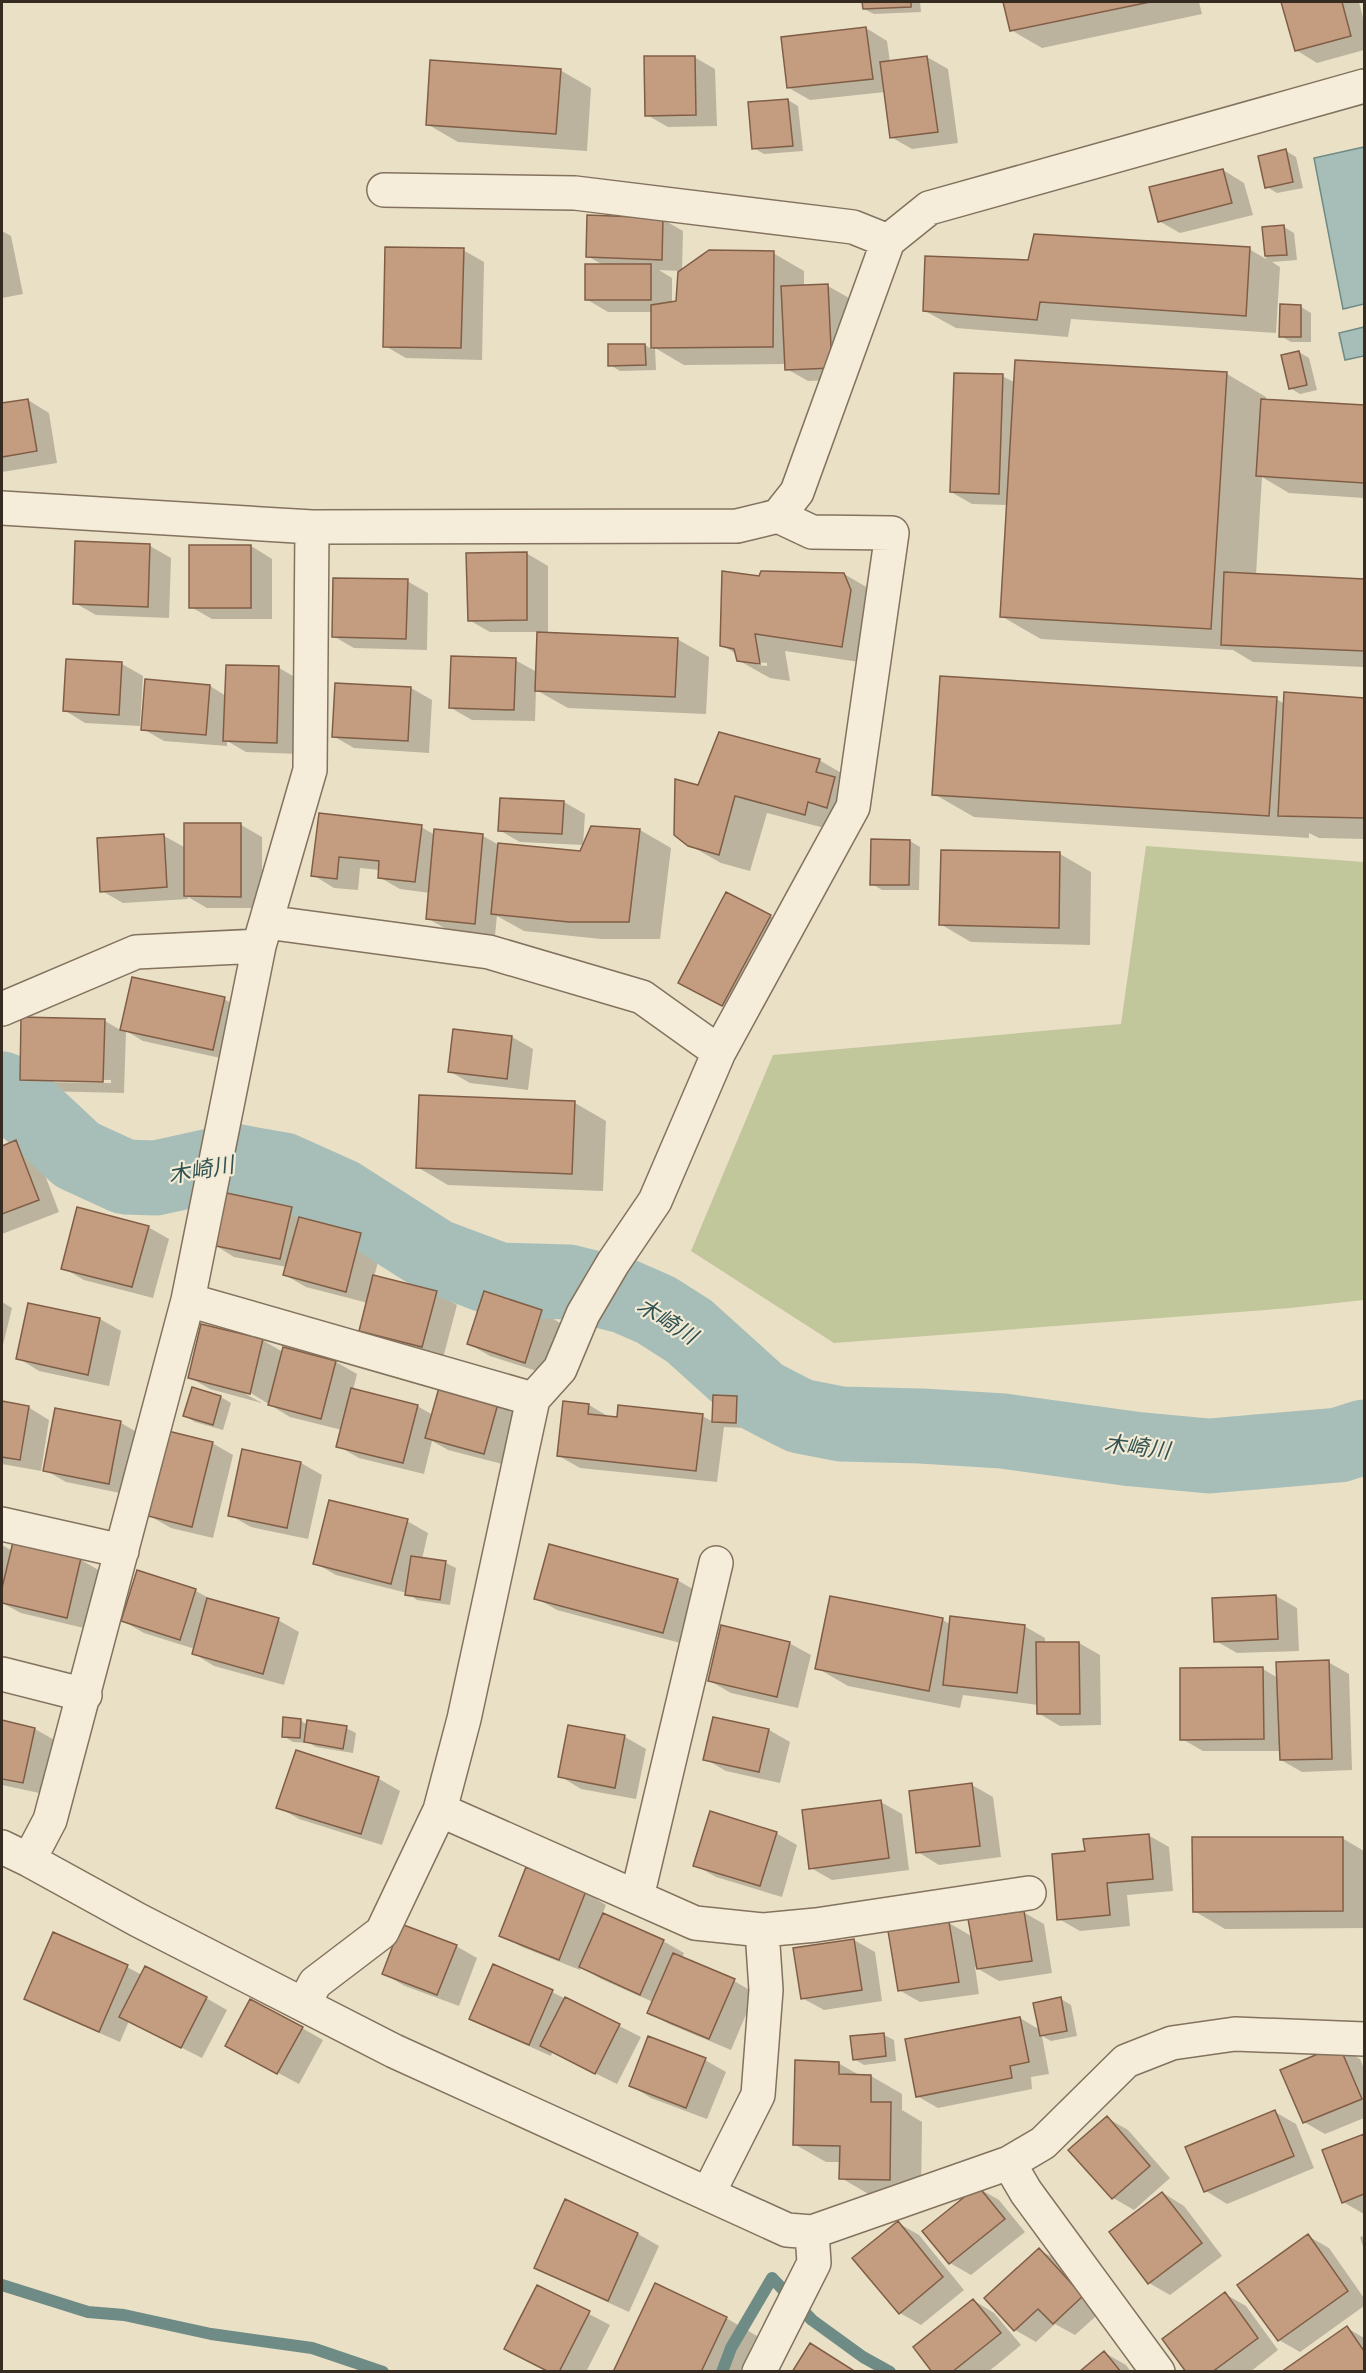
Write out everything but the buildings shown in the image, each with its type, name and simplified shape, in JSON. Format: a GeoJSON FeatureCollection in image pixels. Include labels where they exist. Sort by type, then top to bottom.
{"type":"FeatureCollection","features":[{"type":"Feature","properties":{"kind":"street"},"geometry":{"type":"LineString","coordinates":[[2,507],[312,527],[737,526],[778,516],[797,492],[888,241],[929,208],[1365,86]]}},
{"type":"Feature","properties":{"kind":"street"},"geometry":{"type":"LineString","coordinates":[[384,190],[575,193],[633,198],[853,227],[888,241]]}},
{"type":"Feature","properties":{"kind":"street"},"geometry":{"type":"LineString","coordinates":[[304,2004],[315,1983],[382,1932],[440,1810],[464,1719],[533,1399],[560,1369],[583,1314],[613,1263],[655,1200],[719,1052],[853,807],[892,533],[812,532],[778,516]]}},
{"type":"Feature","properties":{"kind":"street"},"geometry":{"type":"LineString","coordinates":[[312,527],[310,770],[262,934],[188,1300],[85,1695],[50,1821],[16,1853],[138,1920],[394,2051],[787,2230],[812,2232],[1008,2163],[1043,2143],[1126,2061],[1172,2043],[1234,2034],[1365,2039]]}},
{"type":"Feature","properties":{"kind":"street"},"geometry":{"type":"LineString","coordinates":[[2,1010],[136,952],[262,934],[489,952],[642,997],[719,1052]]}},
{"type":"Feature","properties":{"kind":"street"},"geometry":{"type":"LineString","coordinates":[[188,1300],[533,1399]]}},
{"type":"Feature","properties":{"kind":"street"},"geometry":{"type":"LineString","coordinates":[[2,1524],[122,1551]]}},
{"type":"Feature","properties":{"kind":"street"},"geometry":{"type":"LineString","coordinates":[[637,1897],[716,1563]]}},
{"type":"Feature","properties":{"kind":"street"},"geometry":{"type":"LineString","coordinates":[[2,1674],[85,1695]]}},
{"type":"Feature","properties":{"kind":"street"},"geometry":{"type":"LineString","coordinates":[[440,1810],[695,1923],[762,1930],[816,1925],[1029,1893]]}},
{"type":"Feature","properties":{"kind":"street"},"geometry":{"type":"LineString","coordinates":[[708,2194],[758,2095],[766,1990],[762,1930]]}},
{"type":"Feature","properties":{"kind":"street"},"geometry":{"type":"LineString","coordinates":[[1008,2163],[1026,2192],[1158,2372]]}},
{"type":"Feature","properties":{"kind":"street"},"geometry":{"type":"LineString","coordinates":[[759,2372],[814,2263],[812,2232]]}},
{"type":"Feature","properties":{"kind":"green space"},"geometry":{"type":"Polygon","coordinates":[[[1146,846],[1364,862],[1364,1300],[1290,1308],[834,1343],[691,1251],[773,1055],[1121,1024],[1146,846]]]}},
{"type":"Feature","properties":{"kind":"water"},"geometry":{"type":"Polygon","coordinates":[[[1364,147],[1364,304],[1343,309],[1314,158],[1364,147]]]}},
{"type":"Feature","properties":{"kind":"water"},"geometry":{"type":"Polygon","coordinates":[[[1364,327],[1364,356],[1345,360],[1339,333],[1364,327]]]}},
{"type":"Feature","properties":{"kind":"waterway","name":"木崎川"},"geometry":{"type":"LineString","coordinates":[[2,1089],[31,1112],[77,1155],[125,1177],[156,1178],[233,1161],[283,1170],[341,1196],[435,1256],[499,1280],[568,1282],[624,1296],[656,1310],[689,1331],[761,1396],[800,1416],[841,1424],[1003,1431],[1133,1449],[1209,1456],[1339,1445],[1364,1437]]}},
{"type":"Feature","properties":{"kind":"waterway"},"geometry":{"type":"LineString","coordinates":[[722,2372],[731,2348],[772,2278],[812,2320],[863,2357],[890,2372]]}},
{"type":"Feature","properties":{"kind":"waterway"},"geometry":{"type":"LineString","coordinates":[[2,2285],[88,2312],[124,2315],[211,2334],[312,2348],[383,2372]]}}]}
